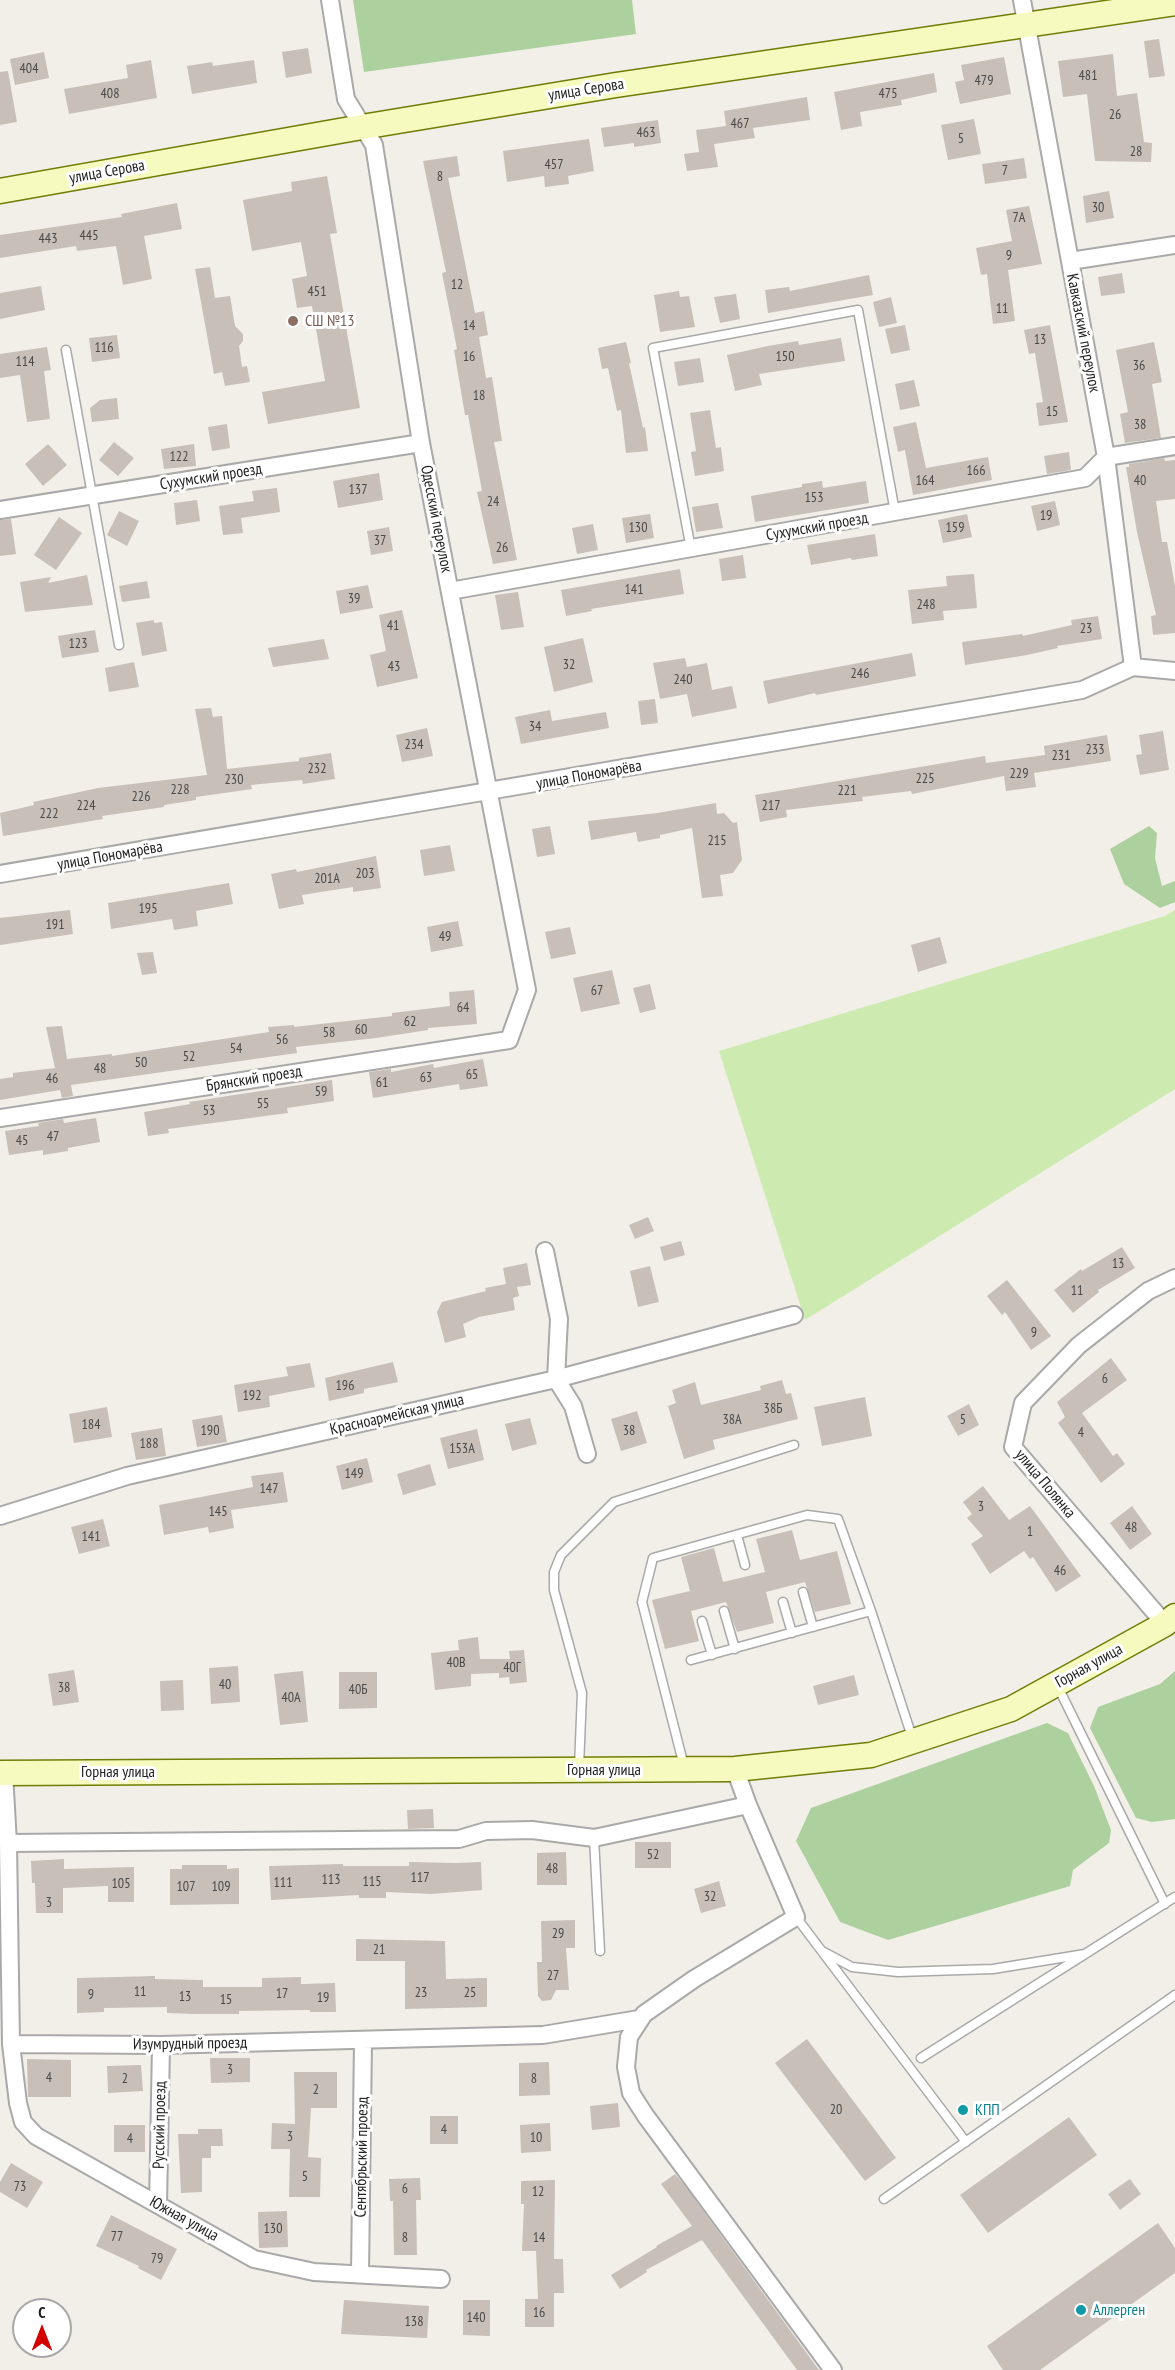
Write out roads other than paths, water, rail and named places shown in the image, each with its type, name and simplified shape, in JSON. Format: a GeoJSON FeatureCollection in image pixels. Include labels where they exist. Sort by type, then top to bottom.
{"type":"FeatureCollection","features":[{"type":"Feature","properties":{"kind":"street","name":"Одесский переулок"},"geometry":{"type":"LineString","coordinates":[[330,0],[346,99],[374,145],[421,443],[527,990],[509,1040]]}},
{"type":"Feature","properties":{"kind":"street","name":"Кавказский переулок"},"geometry":{"type":"LineString","coordinates":[[1022,0],[1107,457],[1134,667]]}},
{"type":"Feature","properties":{"kind":"street","name":"улица Серова"},"geometry":{"type":"LineString","coordinates":[[0,191],[616,85],[1175,3]]}},
{"type":"Feature","properties":{"kind":"street"},"geometry":{"type":"LineString","coordinates":[[1070,261],[1175,245]]}},
{"type":"Feature","properties":{"kind":"street","name":"Сухумский проезд"},"geometry":{"type":"LineString","coordinates":[[0,510],[421,443]]}},
{"type":"Feature","properties":{"kind":"street"},"geometry":{"type":"LineString","coordinates":[[1107,457],[1175,446]]}},
{"type":"Feature","properties":{"kind":"street","name":"Сухумский проезд"},"geometry":{"type":"LineString","coordinates":[[450,591],[1085,478],[1107,457]]}},
{"type":"Feature","properties":{"kind":"street","name":"улица Пономарёва"},"geometry":{"type":"LineString","coordinates":[[0,874],[1083,690],[1134,667],[1175,671]]}},
{"type":"Feature","properties":{"kind":"street","name":"Брянский проезд"},"geometry":{"type":"LineString","coordinates":[[0,1118],[509,1040]]}},
{"type":"Feature","properties":{"kind":"street"},"geometry":{"type":"LineString","coordinates":[[545,1251],[559,1319],[556,1379],[573,1406],[587,1454]]}},
{"type":"Feature","properties":{"kind":"street","name":"улица Полянка"},"geometry":{"type":"LineString","coordinates":[[1170,1620],[1013,1447],[1023,1403],[1079,1345],[1148,1291],[1175,1278]]}},
{"type":"Feature","properties":{"kind":"street","name":"Красноармейская улица"},"geometry":{"type":"LineString","coordinates":[[0,1516],[126,1476],[556,1379],[794,1315]]}},
{"type":"Feature","properties":{"kind":"street","name":"Горная улица"},"geometry":{"type":"LineString","coordinates":[[2,1773],[735,1769],[871,1755],[1011,1710],[1170,1620]]}},
{"type":"Feature","properties":{"kind":"street"},"geometry":{"type":"LineString","coordinates":[[735,1769],[748,1806],[796,1917],[694,1979],[639,2019],[629,2037],[626,2067],[631,2093],[833,2370]]}},
{"type":"Feature","properties":{"kind":"street"},"geometry":{"type":"LineString","coordinates":[[2,1773],[8,1843],[11,2044]]}},
{"type":"Feature","properties":{"kind":"street"},"geometry":{"type":"LineString","coordinates":[[8,1843],[459,1839],[486,1831],[532,1830],[594,1838],[748,1806]]}},
{"type":"Feature","properties":{"kind":"street","name":"Изумрудный проезд"},"geometry":{"type":"LineString","coordinates":[[11,2044],[161,2045],[543,2035],[639,2019]]}},
{"type":"Feature","properties":{"kind":"street","name":"Сентябрьский проезд"},"geometry":{"type":"LineString","coordinates":[[360,2273],[363,2041]]}},
{"type":"Feature","properties":{"kind":"street","name":"Южная улица"},"geometry":{"type":"LineString","coordinates":[[11,2044],[18,2103],[23,2122],[36,2136],[254,2259],[314,2272],[441,2279]]}},
{"type":"Feature","properties":{"kind":"street","name":"Русский проезд"},"geometry":{"type":"LineString","coordinates":[[159,2205],[161,2045]]}},
{"type":"Feature","properties":{"kind":"lane"},"geometry":{"type":"LineString","coordinates":[[691,549],[653,348],[858,310],[895,513]]}},
{"type":"Feature","properties":{"kind":"lane"},"geometry":{"type":"LineString","coordinates":[[66,350],[119,645]]}},
{"type":"Feature","properties":{"kind":"lane"},"geometry":{"type":"LineString","coordinates":[[578,1770],[582,1693],[554,1590],[554,1572],[561,1555],[614,1502],[794,1445]]}},
{"type":"Feature","properties":{"kind":"lane"},"geometry":{"type":"LineString","coordinates":[[685,1770],[642,1602],[653,1558],[807,1515],[838,1519],[871,1611],[913,1741]]}},
{"type":"Feature","properties":{"kind":"lane"},"geometry":{"type":"LineString","coordinates":[[737,1535],[745,1565]]}},
{"type":"Feature","properties":{"kind":"lane"},"geometry":{"type":"LineString","coordinates":[[803,1592],[813,1627]]}},
{"type":"Feature","properties":{"kind":"lane"},"geometry":{"type":"LineString","coordinates":[[783,1602],[792,1633]]}},
{"type":"Feature","properties":{"kind":"lane"},"geometry":{"type":"LineString","coordinates":[[724,1611],[735,1648]]}},
{"type":"Feature","properties":{"kind":"lane"},"geometry":{"type":"LineString","coordinates":[[692,1660],[871,1611]]}},
{"type":"Feature","properties":{"kind":"lane"},"geometry":{"type":"LineString","coordinates":[[702,1621],[712,1655]]}},
{"type":"Feature","properties":{"kind":"lane"},"geometry":{"type":"LineString","coordinates":[[1057,1684],[1165,1904]]}},
{"type":"Feature","properties":{"kind":"lane"},"geometry":{"type":"LineString","coordinates":[[594,1838],[600,1952]]}},
{"type":"Feature","properties":{"kind":"lane"},"geometry":{"type":"LineString","coordinates":[[921,2058],[1175,1897]]}},
{"type":"Feature","properties":{"kind":"lane"},"geometry":{"type":"LineString","coordinates":[[796,1917],[966,2142]]}},
{"type":"Feature","properties":{"kind":"lane"},"geometry":{"type":"LineString","coordinates":[[822,1951],[852,1967],[898,1972],[993,1969],[1088,1953]]}},
{"type":"Feature","properties":{"kind":"lane"},"geometry":{"type":"LineString","coordinates":[[884,2199],[1175,1995]]}},
{"type":"Feature","properties":{"kind":"place","name":"СШ №13"},"geometry":{"type":"Point","coordinates":[293,321]}},
{"type":"Feature","properties":{"kind":"place","name":"КПП"},"geometry":{"type":"Point","coordinates":[963,2110]}},
{"type":"Feature","properties":{"kind":"place","name":"Аллерген"},"geometry":{"type":"Point","coordinates":[1081,2310]}}]}
